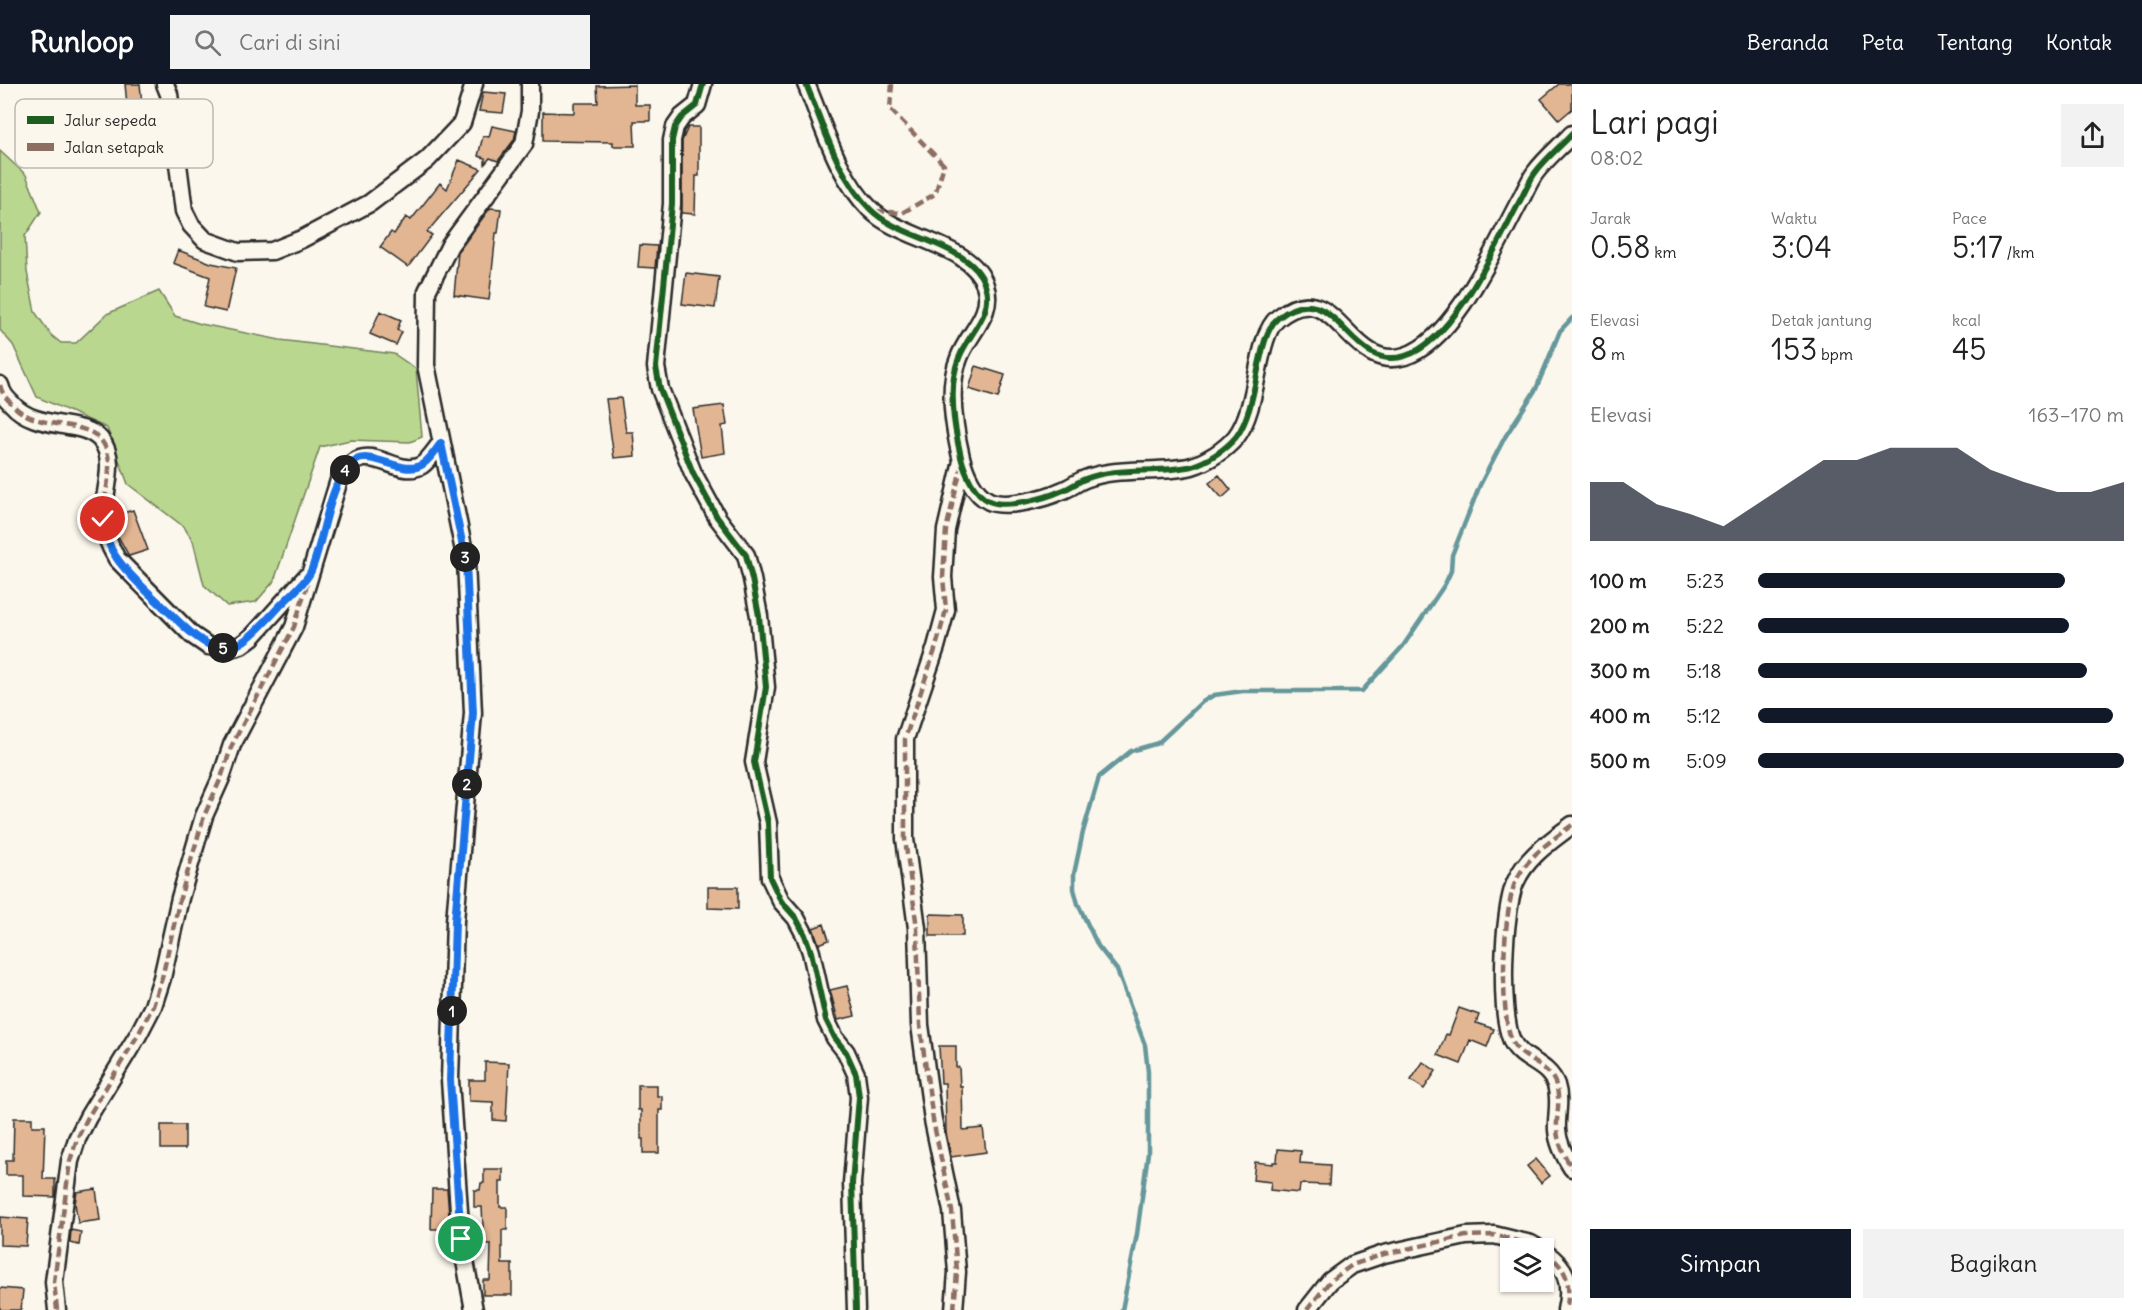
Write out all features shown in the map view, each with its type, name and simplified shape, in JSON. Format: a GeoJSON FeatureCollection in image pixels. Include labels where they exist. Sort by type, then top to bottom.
{"type":"FeatureCollection","features":[{"type":"Feature","properties":{"kind":"street"},"geometry":{"type":"LineString","coordinates":[[165,84],[170,99]]}},
{"type":"Feature","properties":{"kind":"street"},"geometry":{"type":"LineString","coordinates":[[178,168],[184,211],[191,225],[205,240],[238,252],[272,251],[302,240],[370,203],[427,160],[462,123],[474,84]]}},
{"type":"Feature","properties":{"kind":"street"},"geometry":{"type":"LineString","coordinates":[[474,1310],[461,1239],[450,1080],[455,921],[473,713],[466,561],[426,365],[427,291],[450,245],[524,144],[530,111],[530,84]]}},
{"type":"Feature","properties":{"kind":"street"},"geometry":{"type":"LineString","coordinates":[[704,84],[697,105],[682,117],[675,128],[672,140],[672,204],[656,367],[660,389],[693,473],[717,518],[746,555],[752,579],[759,616],[766,687],[754,762],[768,823],[770,878],[777,895],[796,918],[805,935],[826,1020],[835,1038],[846,1052],[856,1074],[859,1096],[852,1183],[856,1310]]}},
{"type":"Feature","properties":{"kind":"street"},"geometry":{"type":"LineString","coordinates":[[806,84],[844,176],[871,211],[903,231],[948,248],[970,262],[985,284],[987,309],[958,358],[952,395],[955,428],[962,461],[973,487],[989,501],[1010,504],[1059,493],[1086,478],[1123,470],[1190,467],[1218,454],[1238,435],[1254,398],[1266,338],[1271,325],[1281,316],[1297,308],[1324,309],[1341,324],[1361,348],[1374,355],[1386,358],[1404,356],[1429,343],[1459,312],[1535,173],[1572,134]]}},
{"type":"Feature","properties":{"kind":"street"},"geometry":{"type":"LineString","coordinates":[[0,385],[2,394],[17,411],[35,420],[84,430],[98,437],[106,447],[109,461],[103,519],[110,547],[117,559],[184,627],[208,646],[226,649],[241,645],[253,636],[310,573]]}},
{"type":"Feature","properties":{"kind":"street"},"geometry":{"type":"LineString","coordinates":[[57,1310],[54,1282],[70,1161],[77,1139],[153,1006],[162,978],[180,898],[204,816],[221,778],[232,745],[294,627],[339,480],[351,462],[363,458],[410,467],[422,465],[441,443]]}},
{"type":"Feature","properties":{"kind":"street"},"geometry":{"type":"LineString","coordinates":[[954,1310],[957,1272],[952,1211],[933,1120],[920,1025],[917,928],[905,839],[905,739],[946,610],[943,577],[946,530],[962,461]]}},
{"type":"Feature","properties":{"kind":"street"},"geometry":{"type":"LineString","coordinates":[[1572,825],[1535,852],[1515,883],[1506,927],[1504,976],[1507,1023],[1513,1043],[1526,1056],[1549,1071],[1556,1086],[1560,1106],[1557,1129],[1566,1159],[1572,1168]]}},
{"type":"Feature","properties":{"kind":"street"},"geometry":{"type":"LineString","coordinates":[[1307,1310],[1329,1281],[1352,1265],[1384,1254],[1466,1236],[1494,1235],[1506,1238]]}},
{"type":"Feature","properties":{"kind":"street"},"geometry":{"type":"LineString","coordinates":[[1554,1258],[1569,1280],[1570,1297],[1566,1310]]}},
{"type":"Feature","properties":{"kind":"green space"},"geometry":{"type":"Polygon","coordinates":[[[0,151],[15,165],[15,168],[18,168],[26,175],[41,212],[25,236],[27,272],[35,312],[51,335],[61,343],[76,343],[107,314],[159,291],[175,316],[201,324],[280,340],[394,354],[416,369],[422,437],[410,442],[350,440],[320,447],[274,581],[256,602],[227,606],[204,585],[193,541],[184,527],[128,484],[107,428],[37,397],[13,345],[0,330],[0,151]]]}},
{"type":"Feature","properties":{"kind":"building"},"geometry":{"type":"Polygon","coordinates":[[[125,84],[140,84],[142,99],[126,99],[125,84]]]}},
{"type":"Feature","properties":{"kind":"building"},"geometry":{"type":"Polygon","coordinates":[[[1559,84],[1572,84],[1572,109],[1559,120],[1541,99],[1559,84]]]}},
{"type":"Feature","properties":{"kind":"building"},"geometry":{"type":"Polygon","coordinates":[[[635,85],[635,105],[650,105],[650,121],[634,121],[635,146],[613,146],[613,142],[543,141],[543,112],[574,113],[574,103],[598,103],[597,86],[635,85]]]}},
{"type":"Feature","properties":{"kind":"building"},"geometry":{"type":"Polygon","coordinates":[[[483,92],[506,94],[503,113],[479,111],[483,92]]]}},
{"type":"Feature","properties":{"kind":"building"},"geometry":{"type":"Polygon","coordinates":[[[492,126],[516,131],[514,140],[498,161],[490,158],[485,164],[485,158],[478,156],[483,136],[489,137],[492,126]]]}},
{"type":"Feature","properties":{"kind":"building"},"geometry":{"type":"Polygon","coordinates":[[[688,127],[699,127],[699,176],[696,176],[695,214],[682,213],[682,141],[688,127]]]}},
{"type":"Feature","properties":{"kind":"building"},"geometry":{"type":"Polygon","coordinates":[[[459,160],[481,169],[427,232],[432,235],[408,267],[380,247],[391,232],[394,234],[406,217],[411,220],[440,183],[447,189],[459,160]]]}},
{"type":"Feature","properties":{"kind":"building"},"geometry":{"type":"Polygon","coordinates":[[[490,208],[501,209],[498,233],[496,233],[489,300],[454,295],[458,252],[490,208]]]}},
{"type":"Feature","properties":{"kind":"building"},"geometry":{"type":"Polygon","coordinates":[[[640,245],[657,246],[655,268],[638,267],[640,245]]]}},
{"type":"Feature","properties":{"kind":"building"},"geometry":{"type":"Polygon","coordinates":[[[178,250],[211,263],[236,268],[226,312],[204,307],[210,277],[173,263],[178,250]]]}},
{"type":"Feature","properties":{"kind":"building"},"geometry":{"type":"Polygon","coordinates":[[[686,273],[719,277],[715,308],[682,304],[686,273]]]}},
{"type":"Feature","properties":{"kind":"building"},"geometry":{"type":"Polygon","coordinates":[[[380,311],[401,320],[397,330],[402,332],[396,345],[370,334],[380,311]]]}},
{"type":"Feature","properties":{"kind":"building"},"geometry":{"type":"Polygon","coordinates":[[[976,366],[1005,375],[998,398],[969,389],[976,366]]]}},
{"type":"Feature","properties":{"kind":"building"},"geometry":{"type":"Polygon","coordinates":[[[621,398],[626,432],[633,432],[635,456],[614,458],[606,399],[621,398]]]}},
{"type":"Feature","properties":{"kind":"building"},"geometry":{"type":"Polygon","coordinates":[[[724,405],[727,425],[722,426],[725,453],[701,457],[693,409],[724,405]]]}},
{"type":"Feature","properties":{"kind":"building"},"geometry":{"type":"Polygon","coordinates":[[[1219,475],[1231,490],[1222,498],[1209,483],[1219,475]]]}},
{"type":"Feature","properties":{"kind":"building"},"geometry":{"type":"Polygon","coordinates":[[[133,510],[148,550],[129,556],[118,536],[114,516],[133,510]]]}},
{"type":"Feature","properties":{"kind":"building"},"geometry":{"type":"Polygon","coordinates":[[[708,887],[738,887],[738,909],[708,908],[708,887]]]}},
{"type":"Feature","properties":{"kind":"building"},"geometry":{"type":"Polygon","coordinates":[[[930,914],[963,915],[963,936],[930,936],[930,914]]]}},
{"type":"Feature","properties":{"kind":"building"},"geometry":{"type":"Polygon","coordinates":[[[824,924],[829,940],[819,944],[813,928],[824,924]]]}},
{"type":"Feature","properties":{"kind":"building"},"geometry":{"type":"Polygon","coordinates":[[[847,986],[855,1016],[838,1020],[830,990],[847,986]]]}},
{"type":"Feature","properties":{"kind":"building"},"geometry":{"type":"Polygon","coordinates":[[[1459,1008],[1479,1015],[1476,1023],[1494,1029],[1487,1047],[1470,1040],[1461,1064],[1438,1055],[1446,1034],[1449,1035],[1459,1008]]]}},
{"type":"Feature","properties":{"kind":"building"},"geometry":{"type":"Polygon","coordinates":[[[939,1046],[956,1046],[956,1067],[959,1067],[960,1086],[962,1086],[963,1130],[983,1128],[986,1152],[951,1157],[946,1133],[945,1083],[941,1083],[939,1046]]]}},
{"type":"Feature","properties":{"kind":"building"},"geometry":{"type":"Polygon","coordinates":[[[485,1062],[509,1063],[506,1121],[493,1120],[493,1102],[469,1101],[469,1080],[485,1080],[485,1062]]]}},
{"type":"Feature","properties":{"kind":"building"},"geometry":{"type":"Polygon","coordinates":[[[1423,1062],[1436,1071],[1424,1089],[1411,1080],[1423,1062]]]}},
{"type":"Feature","properties":{"kind":"building"},"geometry":{"type":"Polygon","coordinates":[[[638,1085],[657,1085],[657,1096],[662,1096],[662,1110],[659,1110],[659,1153],[643,1153],[641,1110],[638,1110],[638,1085]]]}},
{"type":"Feature","properties":{"kind":"building"},"geometry":{"type":"Polygon","coordinates":[[[14,1118],[32,1118],[32,1126],[45,1126],[43,1179],[55,1179],[55,1197],[23,1196],[23,1175],[6,1175],[6,1160],[13,1160],[14,1118]]]}},
{"type":"Feature","properties":{"kind":"building"},"geometry":{"type":"Polygon","coordinates":[[[161,1125],[185,1125],[185,1149],[161,1149],[161,1125]]]}},
{"type":"Feature","properties":{"kind":"building"},"geometry":{"type":"Polygon","coordinates":[[[1278,1149],[1301,1151],[1300,1163],[1330,1165],[1329,1185],[1300,1184],[1299,1193],[1270,1190],[1271,1182],[1253,1180],[1255,1162],[1273,1164],[1277,1162],[1278,1149]]]}},
{"type":"Feature","properties":{"kind":"building"},"geometry":{"type":"Polygon","coordinates":[[[1536,1159],[1550,1176],[1541,1183],[1527,1166],[1536,1159]]]}},
{"type":"Feature","properties":{"kind":"building"},"geometry":{"type":"Polygon","coordinates":[[[484,1169],[503,1169],[503,1182],[500,1182],[500,1207],[507,1207],[507,1230],[502,1230],[502,1264],[512,1264],[512,1295],[483,1295],[483,1280],[490,1280],[491,1244],[484,1244],[482,1207],[474,1207],[474,1190],[480,1190],[481,1183],[484,1183],[484,1169]]]}},
{"type":"Feature","properties":{"kind":"building"},"geometry":{"type":"Polygon","coordinates":[[[96,1189],[100,1220],[78,1223],[75,1203],[77,1192],[96,1189]]]}},
{"type":"Feature","properties":{"kind":"building"},"geometry":{"type":"Polygon","coordinates":[[[432,1189],[447,1189],[450,1229],[431,1229],[432,1189]]]}},
{"type":"Feature","properties":{"kind":"building"},"geometry":{"type":"Polygon","coordinates":[[[0,1217],[28,1219],[26,1246],[0,1245],[0,1217]]]}},
{"type":"Feature","properties":{"kind":"building"},"geometry":{"type":"Polygon","coordinates":[[[71,1230],[81,1232],[79,1245],[70,1243],[71,1230]]]}},
{"type":"Feature","properties":{"kind":"building"},"geometry":{"type":"Polygon","coordinates":[[[0,1288],[23,1290],[21,1310],[0,1310],[0,1288]]]}},
{"type":"Feature","properties":{"kind":"waterway"},"geometry":{"type":"LineString","coordinates":[[1122,1310],[1137,1234],[1148,1153],[1148,1072],[1145,1045],[1117,970],[1098,946],[1078,904],[1074,889],[1074,874],[1083,832],[1099,777],[1131,751],[1158,743],[1202,702],[1214,695],[1243,691],[1362,691],[1403,646],[1445,584],[1451,571],[1452,555],[1480,485],[1505,437],[1536,389],[1560,331],[1572,318]]}},
{"type":"Feature","properties":{"kind":"marked path"},"geometry":{"type":"LineString","coordinates":[[876,211],[902,213],[935,194],[944,165],[890,109],[892,84]]}},
{"type":"Feature","properties":{"kind":"marked path"},"geometry":{"type":"LineString","coordinates":[[0,385],[6,398],[33,418],[82,429],[100,439],[106,447],[108,457],[103,520],[112,550],[117,559],[192,635],[208,646],[226,649],[241,645],[253,636],[307,577]]}},
{"type":"Feature","properties":{"kind":"marked path"},"geometry":{"type":"LineString","coordinates":[[57,1310],[54,1282],[70,1161],[77,1139],[153,1006],[162,978],[180,898],[204,816],[221,778],[232,745],[294,627],[339,480],[349,466],[359,459],[370,458],[401,467],[412,468],[422,465],[441,443]]}},
{"type":"Feature","properties":{"kind":"marked path"},"geometry":{"type":"LineString","coordinates":[[954,1310],[957,1272],[952,1211],[933,1120],[920,1025],[917,928],[905,839],[905,739],[946,610],[943,577],[946,530],[962,464]]}},
{"type":"Feature","properties":{"kind":"marked path"},"geometry":{"type":"LineString","coordinates":[[1572,825],[1532,857],[1515,883],[1508,916],[1504,962],[1505,1008],[1512,1041],[1516,1048],[1547,1071],[1556,1085],[1558,1135],[1562,1150],[1572,1168]]}},
{"type":"Feature","properties":{"kind":"marked path"},"geometry":{"type":"LineString","coordinates":[[1307,1310],[1330,1281],[1352,1265],[1384,1254],[1466,1236],[1494,1235],[1506,1238]]}},
{"type":"Feature","properties":{"kind":"marked path"},"geometry":{"type":"LineString","coordinates":[[1554,1260],[1563,1270],[1568,1284],[1566,1310]]}},
{"type":"Feature","properties":{"kind":"cycle path"},"geometry":{"type":"LineString","coordinates":[[703,84],[697,105],[682,117],[675,127],[672,140],[672,204],[656,367],[660,389],[693,473],[717,517],[746,555],[752,579],[759,616],[766,687],[754,762],[768,823],[770,878],[781,901],[796,918],[805,935],[826,1020],[835,1038],[846,1052],[856,1074],[859,1097],[852,1183],[856,1310]]}},
{"type":"Feature","properties":{"kind":"cycle path"},"geometry":{"type":"LineString","coordinates":[[806,84],[840,166],[870,209],[899,228],[965,260],[977,271],[985,285],[987,295],[984,314],[963,349],[955,369],[953,407],[961,457],[971,482],[984,498],[1005,504],[1046,497],[1096,476],[1117,472],[1187,467],[1216,454],[1236,437],[1244,424],[1265,340],[1271,327],[1278,318],[1298,307],[1314,307],[1328,314],[1369,351],[1385,358],[1405,356],[1424,346],[1458,311],[1487,263],[1535,173],[1572,134]]}},
{"type":"Feature","properties":{"kind":"route"},"geometry":{"type":"LineString","coordinates":[[103,519],[105,534],[117,559],[192,635],[208,646],[226,649],[241,645],[253,636],[310,573],[339,480],[351,462],[363,458],[410,467],[422,465],[441,443],[466,561],[473,713],[455,921],[450,1080],[461,1239]]}}]}
